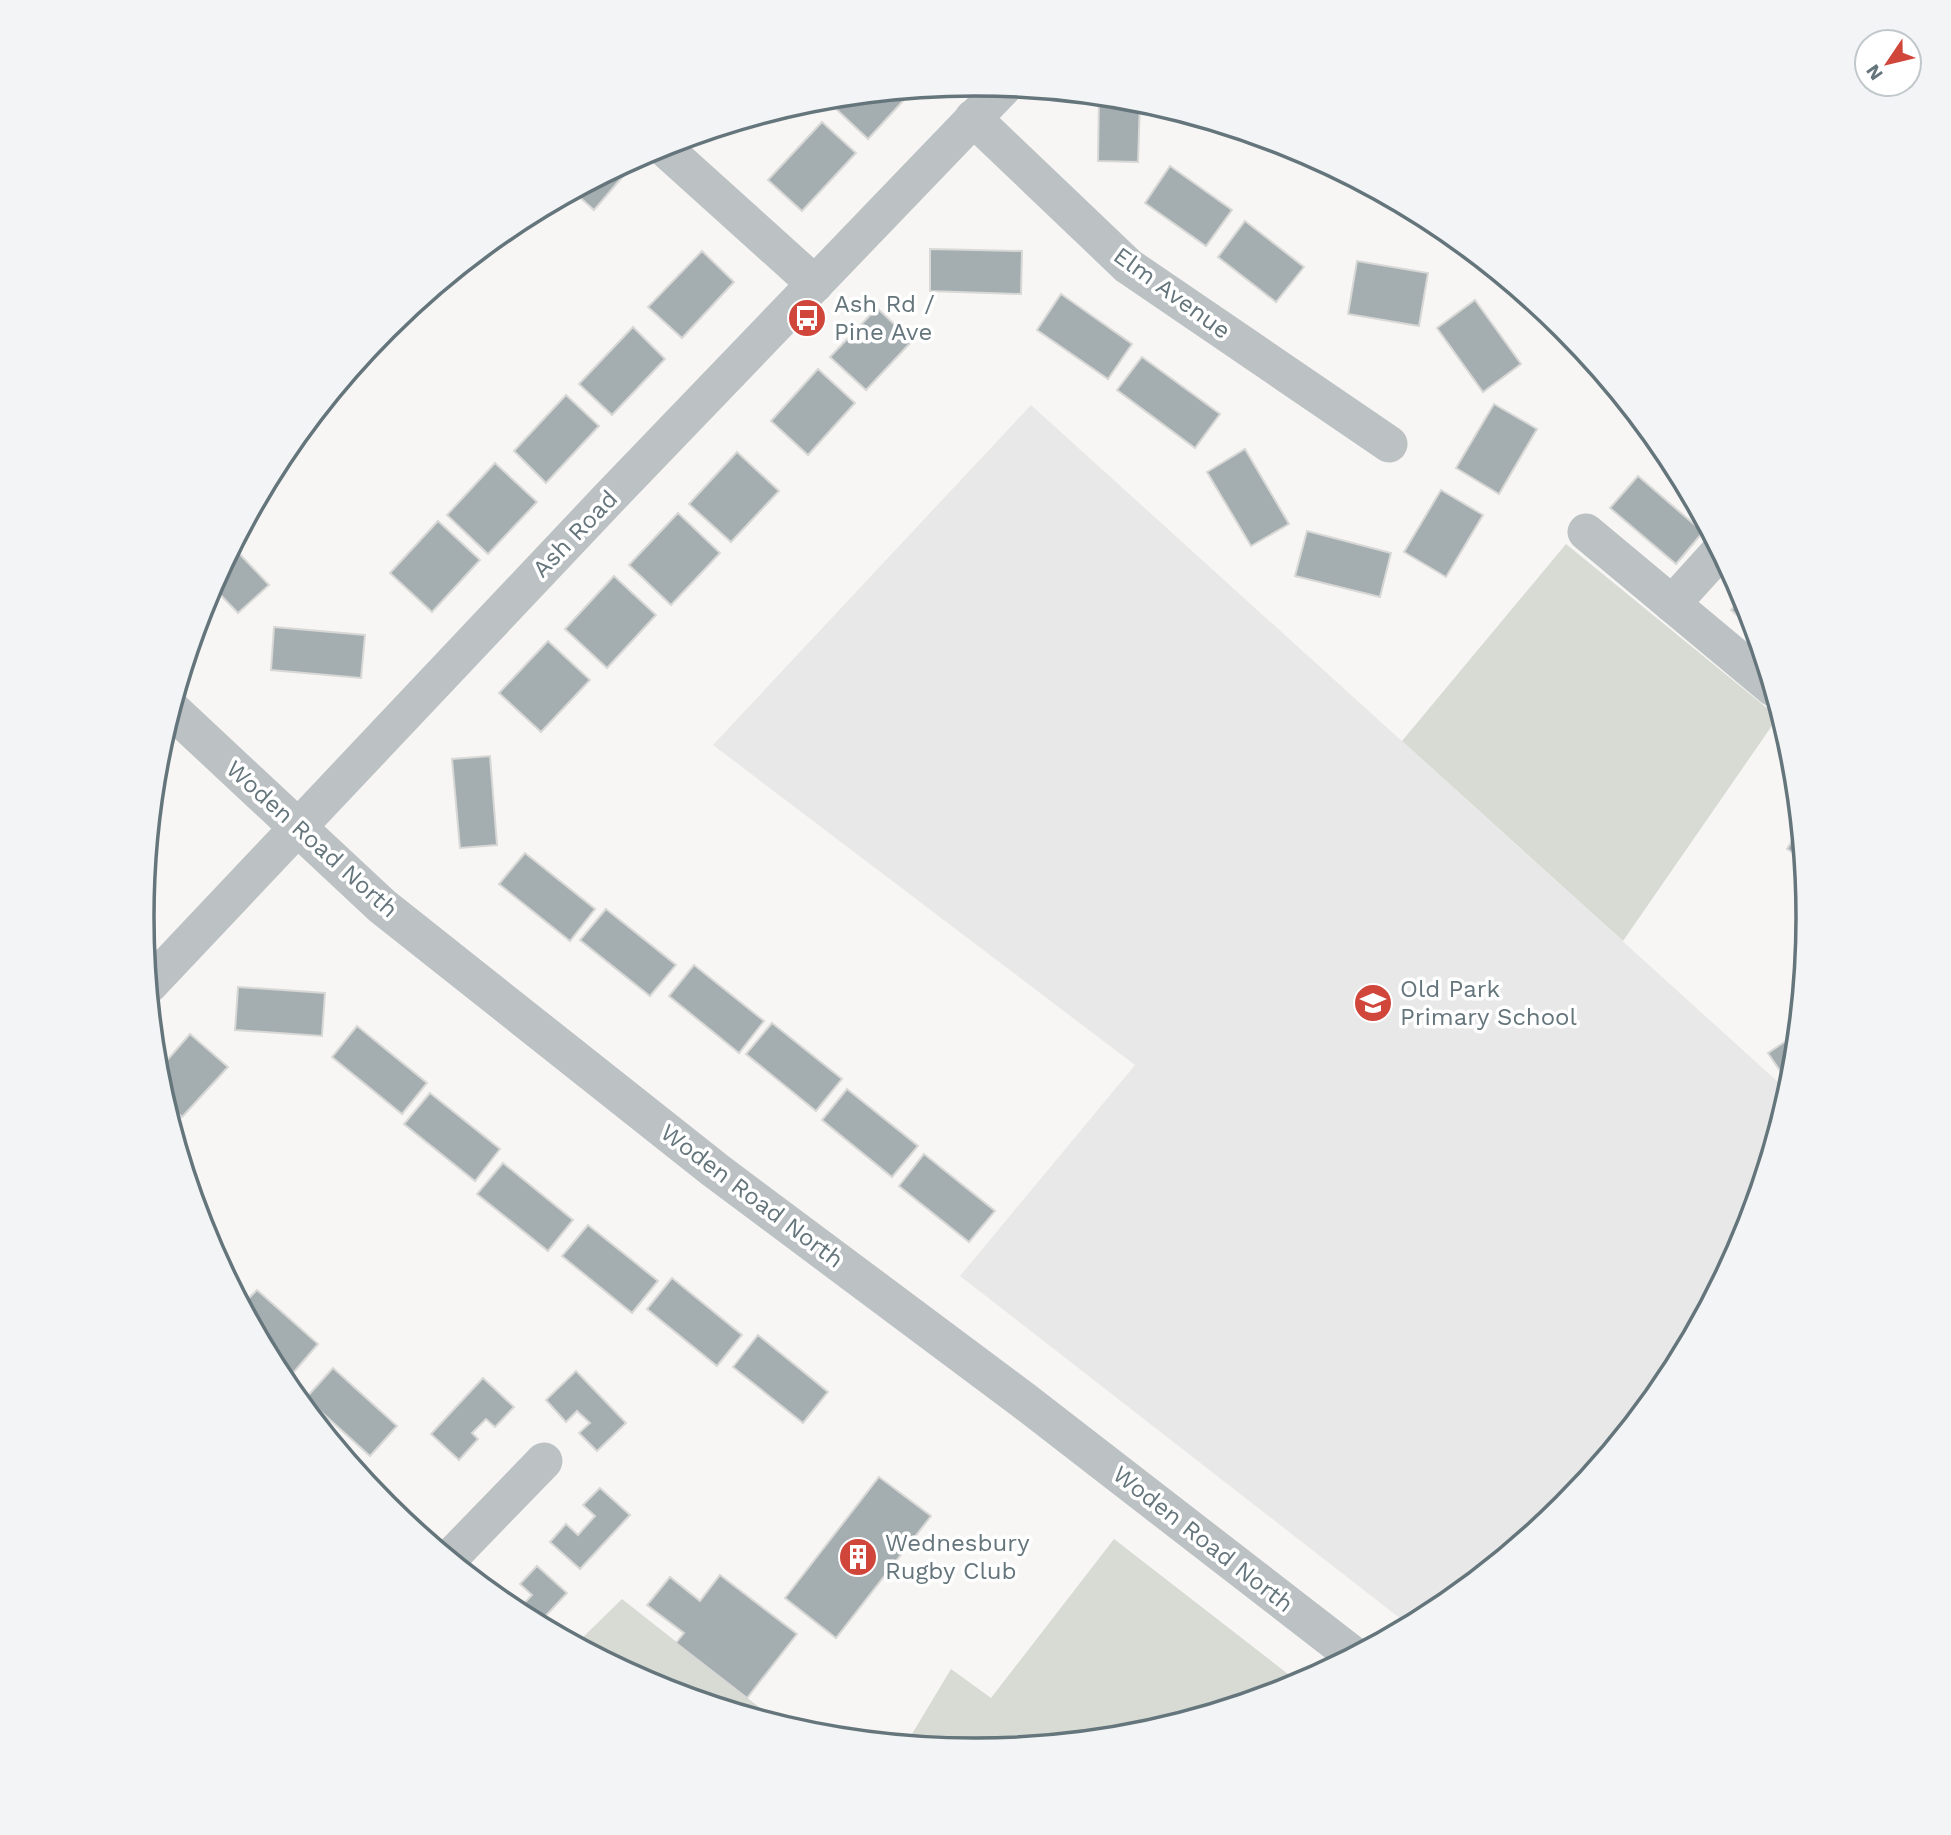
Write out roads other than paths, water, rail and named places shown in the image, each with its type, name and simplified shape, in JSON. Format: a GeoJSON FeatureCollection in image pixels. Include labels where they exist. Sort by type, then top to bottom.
{"type":"FeatureCollection","features":[{"type":"Feature","properties":{"kind":"street","name":"Ash Road"},"geometry":{"type":"LineString","coordinates":[[157,977],[608,499],[994,97]]}},
{"type":"Feature","properties":{"kind":"street","name":"Elm Avenue"},"geometry":{"type":"LineString","coordinates":[[973,118],[1128,265],[1390,444]]}},
{"type":"Feature","properties":{"kind":"street"},"geometry":{"type":"LineString","coordinates":[[672,155],[815,284]]}},
{"type":"Feature","properties":{"kind":"street"},"geometry":{"type":"LineString","coordinates":[[1586,532],[1760,677]]}},
{"type":"Feature","properties":{"kind":"street"},"geometry":{"type":"LineString","coordinates":[[1672,604],[1714,558]]}},
{"type":"Feature","properties":{"kind":"street","name":"Woden Road North"},"geometry":{"type":"LineString","coordinates":[[179,717],[382,906],[715,1170],[1023,1400],[1346,1650]]}},
{"type":"Feature","properties":{"kind":"street"},"geometry":{"type":"LineString","coordinates":[[455,1552],[544,1461]]}},
{"type":"Feature","properties":{"kind":"place","name":"Ash Rd / Pine Ave"},"geometry":{"type":"Point","coordinates":[807,318]}},
{"type":"Feature","properties":{"kind":"place","name":"Old Park Primary School"},"geometry":{"type":"Point","coordinates":[1373,1003]}},
{"type":"Feature","properties":{"kind":"place","name":"Wednesbury Rugby Club"},"geometry":{"type":"Point","coordinates":[858,1557]}}]}
